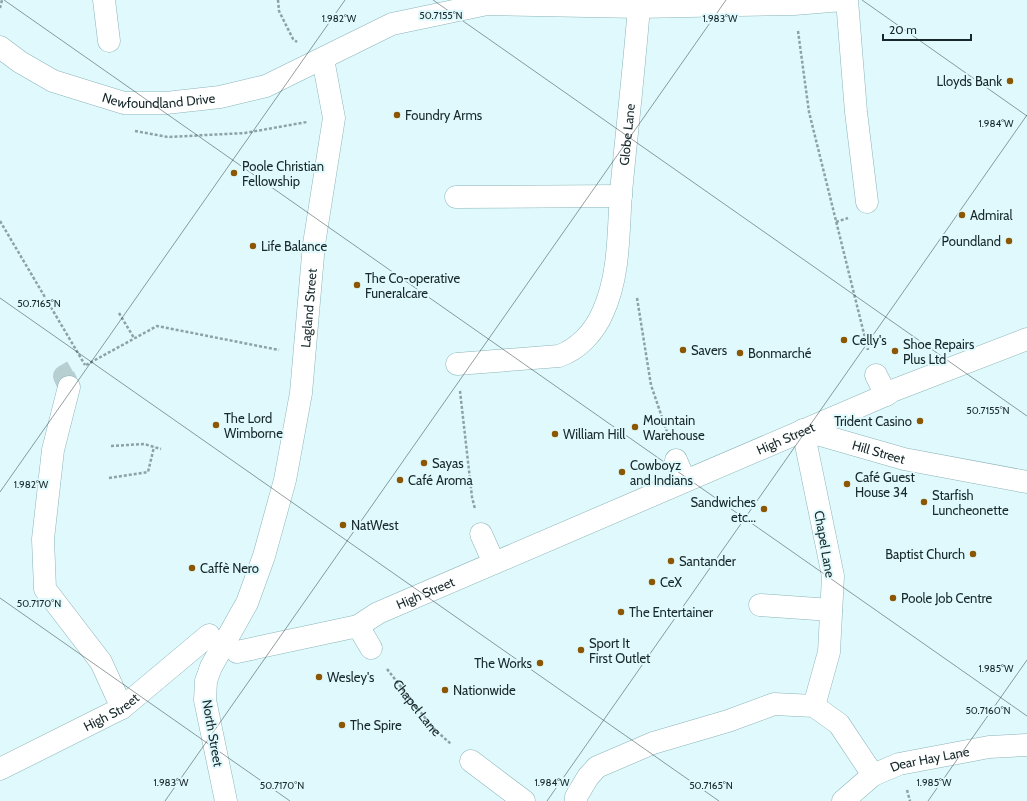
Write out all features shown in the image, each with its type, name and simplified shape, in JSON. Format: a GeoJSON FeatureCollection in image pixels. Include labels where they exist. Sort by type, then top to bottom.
{"type":"FeatureCollection","features":[{"type":"Feature","properties":{"kind":"street"},"geometry":{"type":"LineString","coordinates":[[104,0],[109,41]]}},
{"type":"Feature","properties":{"kind":"street"},"geometry":{"type":"LineString","coordinates":[[323,59],[392,24],[486,4],[639,7],[794,4],[843,0]]}},
{"type":"Feature","properties":{"kind":"street"},"geometry":{"type":"LineString","coordinates":[[847,0],[856,112],[867,202]]}},
{"type":"Feature","properties":{"kind":"street","name":"Globe Lane"},"geometry":{"type":"LineString","coordinates":[[457,364],[559,356],[571,352],[593,330],[603,313],[611,291],[617,263],[621,196],[639,7]]}},
{"type":"Feature","properties":{"kind":"street","name":"Newfoundland Drive"},"geometry":{"type":"LineString","coordinates":[[0,47],[20,62],[53,81],[124,103],[166,103],[220,97],[266,86],[323,59]]}},
{"type":"Feature","properties":{"kind":"street","name":"Lagland Street"},"geometry":{"type":"LineString","coordinates":[[223,644],[247,603],[264,556],[285,480],[301,393],[303,355],[314,244],[334,118],[323,59]]}},
{"type":"Feature","properties":{"kind":"street"},"geometry":{"type":"LineString","coordinates":[[456,197],[621,196]]}},
{"type":"Feature","properties":{"kind":"street","name":"High Street"},"geometry":{"type":"LineString","coordinates":[[0,769],[122,708],[223,644],[358,626],[378,613],[886,395],[892,391],[1027,339]]}},
{"type":"Feature","properties":{"kind":"street"},"geometry":{"type":"LineString","coordinates":[[876,375],[886,395]]}},
{"type":"Feature","properties":{"kind":"street"},"geometry":{"type":"LineString","coordinates":[[69,387],[53,450],[43,540],[45,590],[100,662],[122,708]]}},
{"type":"Feature","properties":{"kind":"street","name":"Hill Street"},"geometry":{"type":"LineString","coordinates":[[803,430],[904,459],[1027,482]]}},
{"type":"Feature","properties":{"kind":"street","name":"Chapel Lane"},"geometry":{"type":"LineString","coordinates":[[803,430],[833,576],[829,652],[814,706]]}},
{"type":"Feature","properties":{"kind":"street"},"geometry":{"type":"LineString","coordinates":[[676,460],[685,481]]}},
{"type":"Feature","properties":{"kind":"street"},"geometry":{"type":"LineString","coordinates":[[481,534],[494,563]]}},
{"type":"Feature","properties":{"kind":"street"},"geometry":{"type":"LineString","coordinates":[[760,605],[831,610]]}},
{"type":"Feature","properties":{"kind":"street"},"geometry":{"type":"LineString","coordinates":[[358,626],[370,648]]}},
{"type":"Feature","properties":{"kind":"street","name":"North Street"},"geometry":{"type":"LineString","coordinates":[[223,644],[211,667],[206,681],[205,700],[226,801]]}},
{"type":"Feature","properties":{"kind":"street"},"geometry":{"type":"LineString","coordinates":[[576,801],[576,797],[588,777],[597,767],[653,743],[728,721],[774,704],[814,706],[839,724],[873,775]]}},
{"type":"Feature","properties":{"kind":"street","name":"Dear Hay Lane"},"geometry":{"type":"LineString","coordinates":[[844,801],[873,775],[899,764],[990,747],[1027,745]]}},
{"type":"Feature","properties":{"kind":"street"},"geometry":{"type":"LineString","coordinates":[[471,761],[524,801]]}},
{"type":"Feature","properties":{"kind":"path"},"geometry":{"type":"LineString","coordinates":[[0,8],[2,0]]}},
{"type":"Feature","properties":{"kind":"path"},"geometry":{"type":"LineString","coordinates":[[278,0],[279,11],[293,39],[323,59]]}},
{"type":"Feature","properties":{"kind":"path"},"geometry":{"type":"LineString","coordinates":[[794,4],[809,112],[868,350]]}},
{"type":"Feature","properties":{"kind":"path"},"geometry":{"type":"LineString","coordinates":[[0,221],[86,365]]}},
{"type":"Feature","properties":{"kind":"path"},"geometry":{"type":"LineString","coordinates":[[617,263],[636,287],[651,385],[676,460]]}},
{"type":"Feature","properties":{"kind":"path"},"geometry":{"type":"LineString","coordinates":[[119,312],[134,338]]}},
{"type":"Feature","properties":{"kind":"path"},"geometry":{"type":"LineString","coordinates":[[80,367],[157,326],[303,355]]}},
{"type":"Feature","properties":{"kind":"path"},"geometry":{"type":"LineString","coordinates":[[457,364],[472,496],[481,534]]}},
{"type":"Feature","properties":{"kind":"path"},"geometry":{"type":"LineString","coordinates":[[111,446],[144,444],[161,449]]}},
{"type":"Feature","properties":{"kind":"path"},"geometry":{"type":"LineString","coordinates":[[109,478],[148,472],[154,447]]}},
{"type":"Feature","properties":{"kind":"path","name":"Chapel Lane"},"geometry":{"type":"LineString","coordinates":[[370,648],[433,728],[471,761]]}},
{"type":"Feature","properties":{"kind":"tunnel"},"geometry":{"type":"LineString","coordinates":[[69,387],[64,376],[80,367]]}},
{"type":"Feature","properties":{"kind":"place","name":"Lloyds Bank"},"geometry":{"type":"Point","coordinates":[1010,81]}},
{"type":"Feature","properties":{"kind":"place","name":"Foundry Arms"},"geometry":{"type":"Point","coordinates":[397,115]}},
{"type":"Feature","properties":{"kind":"place","name":"Poole Christian Fellowship"},"geometry":{"type":"Point","coordinates":[234,173]}},
{"type":"Feature","properties":{"kind":"place","name":"Admiral"},"geometry":{"type":"Point","coordinates":[962,215]}},
{"type":"Feature","properties":{"kind":"place","name":"Poundland"},"geometry":{"type":"Point","coordinates":[1009,241]}},
{"type":"Feature","properties":{"kind":"place","name":"Life Balance"},"geometry":{"type":"Point","coordinates":[253,246]}},
{"type":"Feature","properties":{"kind":"place","name":"The Co-operative Funeralcare"},"geometry":{"type":"Point","coordinates":[357,285]}},
{"type":"Feature","properties":{"kind":"place","name":"Celly's"},"geometry":{"type":"Point","coordinates":[844,340]}},
{"type":"Feature","properties":{"kind":"place","name":"Savers"},"geometry":{"type":"Point","coordinates":[683,350]}},
{"type":"Feature","properties":{"kind":"place","name":"Shoe Repairs Plus Ltd"},"geometry":{"type":"Point","coordinates":[895,351]}},
{"type":"Feature","properties":{"kind":"place","name":"Bonmarché"},"geometry":{"type":"Point","coordinates":[740,353]}},
{"type":"Feature","properties":{"kind":"place","name":"Trident Casino"},"geometry":{"type":"Point","coordinates":[920,421]}},
{"type":"Feature","properties":{"kind":"place","name":"The Lord Wimborne"},"geometry":{"type":"Point","coordinates":[216,425]}},
{"type":"Feature","properties":{"kind":"place","name":"Mountain Warehouse"},"geometry":{"type":"Point","coordinates":[635,427]}},
{"type":"Feature","properties":{"kind":"place","name":"William Hill"},"geometry":{"type":"Point","coordinates":[555,434]}},
{"type":"Feature","properties":{"kind":"place","name":"Sayas"},"geometry":{"type":"Point","coordinates":[424,463]}},
{"type":"Feature","properties":{"kind":"place","name":"Cowboyz and Indians"},"geometry":{"type":"Point","coordinates":[622,472]}},
{"type":"Feature","properties":{"kind":"place","name":"Café Aroma"},"geometry":{"type":"Point","coordinates":[400,480]}},
{"type":"Feature","properties":{"kind":"place","name":"Café Guest House 34"},"geometry":{"type":"Point","coordinates":[847,484]}},
{"type":"Feature","properties":{"kind":"place","name":"Starfish Luncheonette"},"geometry":{"type":"Point","coordinates":[924,502]}},
{"type":"Feature","properties":{"kind":"place","name":"Sandwiches etc..."},"geometry":{"type":"Point","coordinates":[764,509]}},
{"type":"Feature","properties":{"kind":"place","name":"NatWest"},"geometry":{"type":"Point","coordinates":[343,525]}},
{"type":"Feature","properties":{"kind":"place","name":"Baptist Church"},"geometry":{"type":"Point","coordinates":[973,554]}},
{"type":"Feature","properties":{"kind":"place","name":"Santander"},"geometry":{"type":"Point","coordinates":[671,561]}},
{"type":"Feature","properties":{"kind":"place","name":"Caffè Nero"},"geometry":{"type":"Point","coordinates":[192,568]}},
{"type":"Feature","properties":{"kind":"place","name":"CeX"},"geometry":{"type":"Point","coordinates":[652,582]}},
{"type":"Feature","properties":{"kind":"place","name":"Poole Job Centre"},"geometry":{"type":"Point","coordinates":[893,598]}},
{"type":"Feature","properties":{"kind":"place","name":"The Entertainer"},"geometry":{"type":"Point","coordinates":[621,612]}},
{"type":"Feature","properties":{"kind":"place","name":"Sport It First Outlet"},"geometry":{"type":"Point","coordinates":[581,650]}},
{"type":"Feature","properties":{"kind":"place","name":"The Works"},"geometry":{"type":"Point","coordinates":[540,663]}},
{"type":"Feature","properties":{"kind":"place","name":"Wesley's"},"geometry":{"type":"Point","coordinates":[319,677]}},
{"type":"Feature","properties":{"kind":"place","name":"Nationwide"},"geometry":{"type":"Point","coordinates":[445,690]}},
{"type":"Feature","properties":{"kind":"place","name":"The Spire"},"geometry":{"type":"Point","coordinates":[342,725]}}]}
